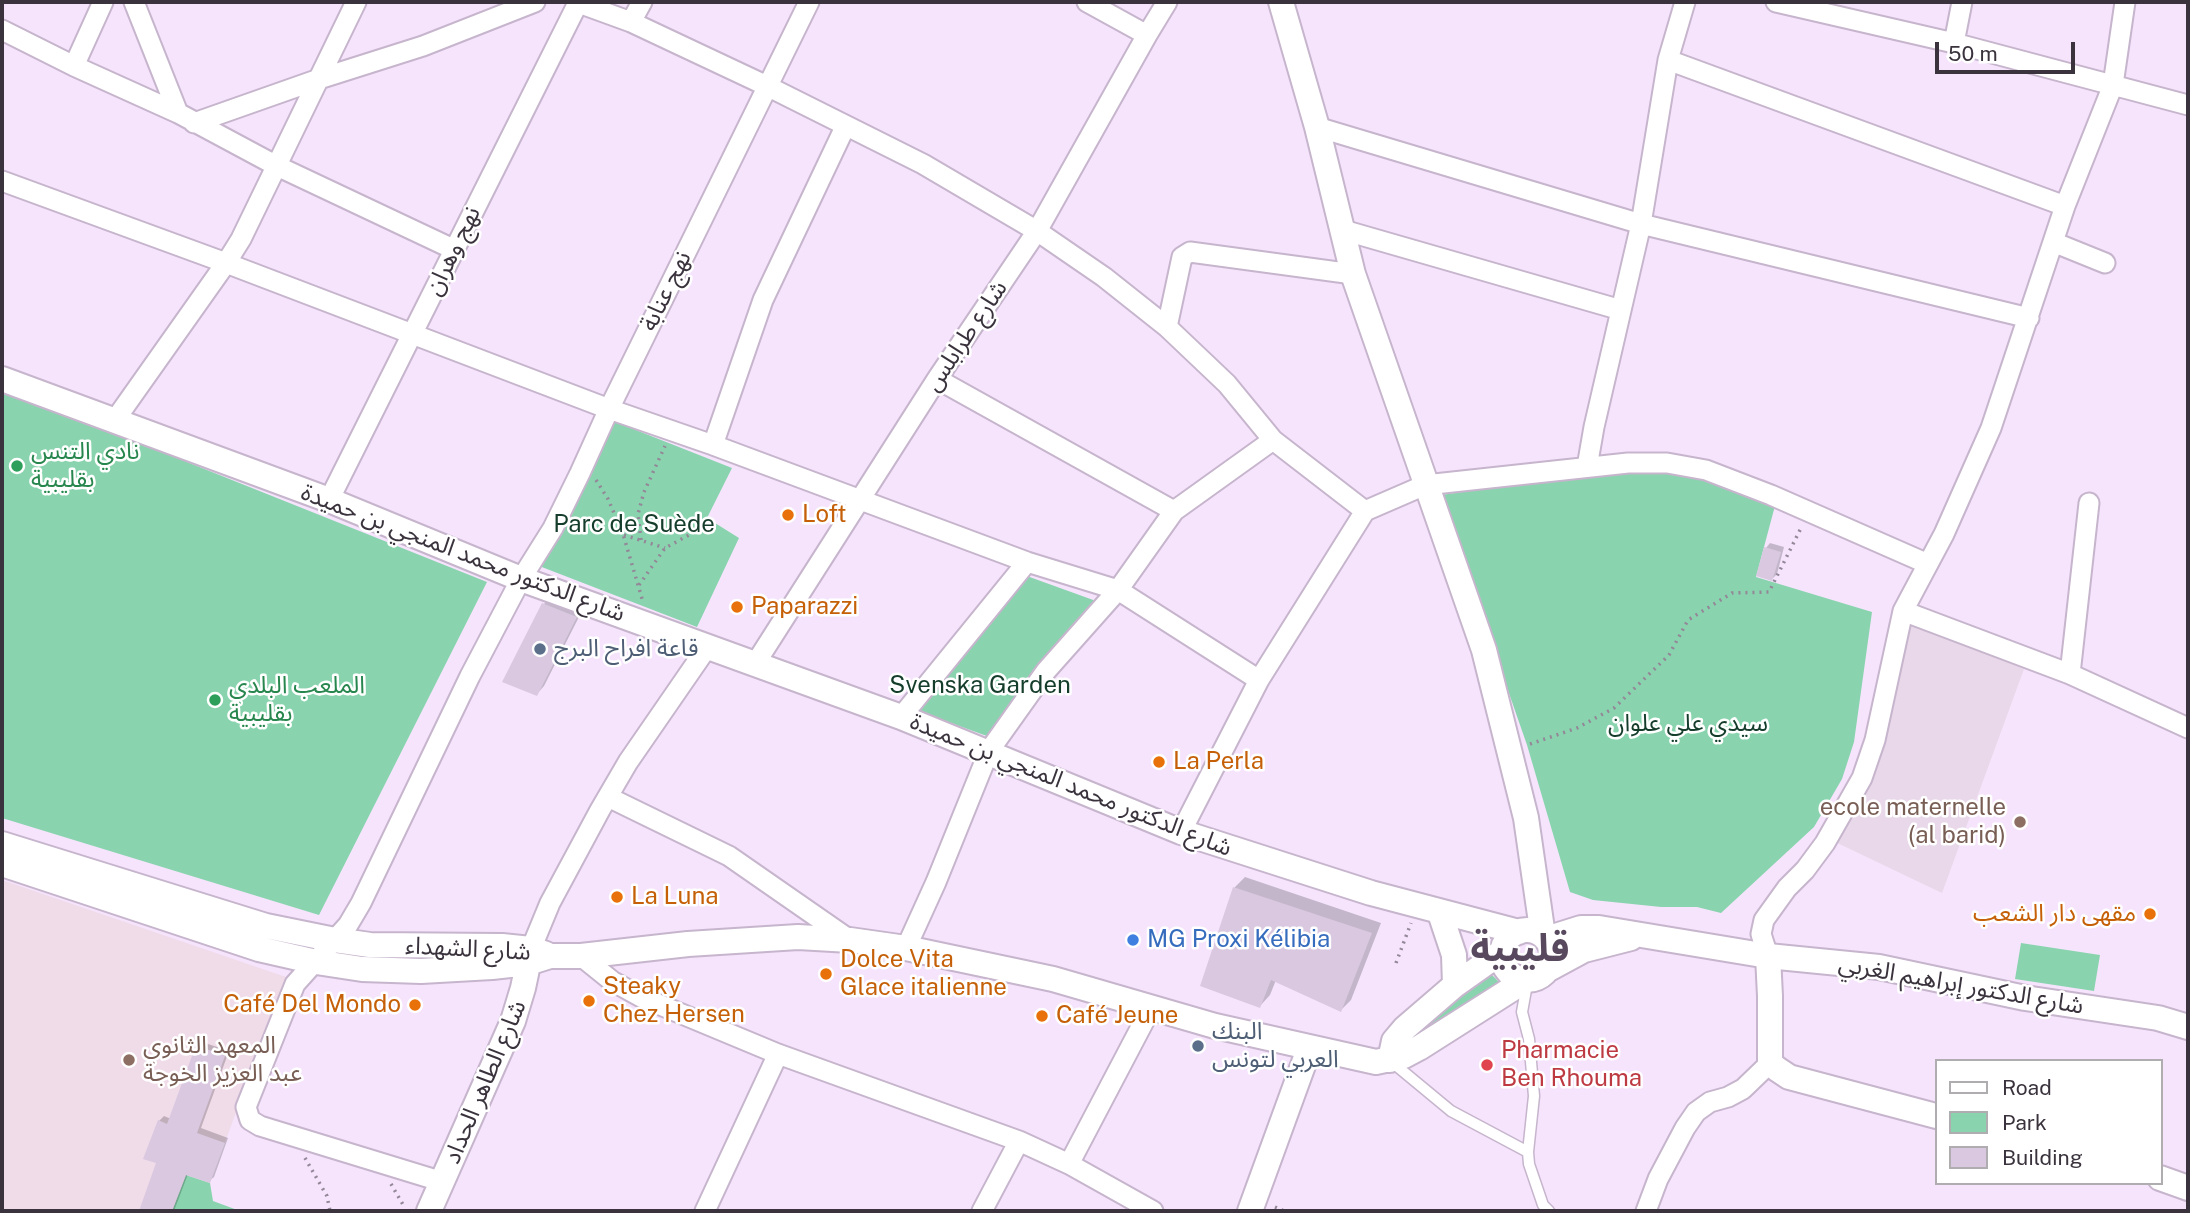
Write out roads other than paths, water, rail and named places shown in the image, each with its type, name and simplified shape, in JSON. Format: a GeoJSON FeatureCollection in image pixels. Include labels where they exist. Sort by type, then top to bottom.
{"type":"FeatureCollection","features":[{"type":"Feature","properties":{"kind":"street"},"geometry":{"type":"LineString","coordinates":[[74,66],[103,2]]}},
{"type":"Feature","properties":{"kind":"street"},"geometry":{"type":"LineString","coordinates":[[134,2],[186,118]]}},
{"type":"Feature","properties":{"kind":"street"},"geometry":{"type":"LineString","coordinates":[[114,420],[226,263],[254,214],[356,2]]}},
{"type":"Feature","properties":{"kind":"street"},"geometry":{"type":"LineString","coordinates":[[186,118],[422,46],[535,2]]}},
{"type":"Feature","properties":{"kind":"street"},"geometry":{"type":"LineString","coordinates":[[577,2],[631,22],[767,86],[923,164],[1037,231],[1104,277],[1167,327],[1227,384],[1273,440],[1365,511]]}},
{"type":"Feature","properties":{"kind":"street","name":"نهج وهران"},"geometry":{"type":"LineString","coordinates":[[329,499],[577,2]]}},
{"type":"Feature","properties":{"kind":"street"},"geometry":{"type":"LineString","coordinates":[[631,22],[642,2]]}},
{"type":"Feature","properties":{"kind":"street","name":"نهج عنابة"},"geometry":{"type":"LineString","coordinates":[[443,1182],[260,1126],[250,1120],[246,1107],[295,984],[348,925],[361,903],[470,676],[521,579],[553,528],[580,474],[609,409],[809,2]]}},
{"type":"Feature","properties":{"kind":"street"},"geometry":{"type":"LineString","coordinates":[[1087,2],[1147,35]]}},
{"type":"Feature","properties":{"kind":"street","name":"شارع طرابلس"},"geometry":{"type":"LineString","coordinates":[[755,664],[937,379],[1037,231],[1167,2]]}},
{"type":"Feature","properties":{"kind":"street"},"geometry":{"type":"LineString","coordinates":[[1281,2],[1317,127],[1353,274],[1484,650],[1526,818],[1533,868],[1533,934],[1552,950],[1534,976]]}},
{"type":"Feature","properties":{"kind":"street"},"geometry":{"type":"LineString","coordinates":[[1587,467],[1641,224],[1668,60],[1685,2]]}},
{"type":"Feature","properties":{"kind":"street"},"geometry":{"type":"LineString","coordinates":[[1954,43],[1962,2]]}},
{"type":"Feature","properties":{"kind":"street"},"geometry":{"type":"LineString","coordinates":[[1646,1211],[1658,1180],[1696,1112],[1702,1106],[1743,1089],[1770,1063],[1768,956],[1761,934],[1764,920],[1825,843],[1861,778],[1875,740],[1903,611],[1944,534],[1991,428],[2065,206],[2113,85],[2125,2]]}},
{"type":"Feature","properties":{"kind":"street"},"geometry":{"type":"LineString","coordinates":[[1787,3],[1954,43],[2188,106]]}},
{"type":"Feature","properties":{"kind":"street"},"geometry":{"type":"LineString","coordinates":[[2,30],[186,118],[275,166],[453,249]]}},
{"type":"Feature","properties":{"kind":"street"},"geometry":{"type":"LineString","coordinates":[[1668,60],[2065,206]]}},
{"type":"Feature","properties":{"kind":"street"},"geometry":{"type":"LineString","coordinates":[[713,445],[763,300],[845,127]]}},
{"type":"Feature","properties":{"kind":"street"},"geometry":{"type":"LineString","coordinates":[[1317,127],[1641,224],[2029,318]]}},
{"type":"Feature","properties":{"kind":"street"},"geometry":{"type":"LineString","coordinates":[[2,181],[609,409],[1027,562],[1118,590],[1259,680]]}},
{"type":"Feature","properties":{"kind":"street"},"geometry":{"type":"LineString","coordinates":[[1343,230],[1621,310]]}},
{"type":"Feature","properties":{"kind":"street"},"geometry":{"type":"LineString","coordinates":[[2053,243],[2105,262]]}},
{"type":"Feature","properties":{"kind":"street"},"geometry":{"type":"LineString","coordinates":[[1167,327],[1182,257],[1189,252],[1353,274]]}},
{"type":"Feature","properties":{"kind":"street","name":"شارع الدكتور محمد المنجي بن حميدة"},"geometry":{"type":"LineString","coordinates":[[2,379],[329,499],[521,579],[901,717],[1181,832],[1429,909],[1533,934]]}},
{"type":"Feature","properties":{"kind":"street"},"geometry":{"type":"LineString","coordinates":[[937,379],[1174,511]]}},
{"type":"Feature","properties":{"kind":"street"},"geometry":{"type":"LineString","coordinates":[[906,948],[989,751],[1046,671],[1118,590],[1174,511],[1273,440]]}},
{"type":"Feature","properties":{"kind":"street"},"geometry":{"type":"LineString","coordinates":[[1181,832],[1259,680],[1365,511],[1425,485],[1628,463],[1667,463],[1706,470],[1928,564]]}},
{"type":"Feature","properties":{"kind":"street"},"geometry":{"type":"LineString","coordinates":[[2070,674],[2089,503]]}},
{"type":"Feature","properties":{"kind":"street"},"geometry":{"type":"LineString","coordinates":[[901,717],[1027,562]]}},
{"type":"Feature","properties":{"kind":"street"},"geometry":{"type":"LineString","coordinates":[[1903,611],[2070,674],[2188,728]]}},
{"type":"Feature","properties":{"kind":"street"},"geometry":{"type":"LineString","coordinates":[[708,646],[628,762],[608,797],[550,903],[536,956],[581,956],[688,944],[798,937],[850,940],[906,948],[1053,979],[1151,1008],[1309,1049],[1380,1062],[1419,1048],[1534,976],[1584,950],[1627,938],[1649,936]]}},
{"type":"Feature","properties":{"kind":"street"},"geometry":{"type":"LineString","coordinates":[[608,797],[729,856],[850,940]]}},
{"type":"Feature","properties":{"kind":"street","name":"شارع الشهداء"},"geometry":{"type":"LineString","coordinates":[[2,844],[266,926],[370,945],[502,946],[536,956]]}},
{"type":"Feature","properties":{"kind":"street","name":"شارع الشهداء"},"geometry":{"type":"LineString","coordinates":[[2,864],[259,949],[316,962],[362,969],[421,971],[536,956]]}},
{"type":"Feature","properties":{"kind":"street"},"geometry":{"type":"LineString","coordinates":[[1429,909],[1451,941],[1455,985]]}},
{"type":"Feature","properties":{"kind":"street","name":"شارع الدكتور إبراهيم الغربي"},"geometry":{"type":"LineString","coordinates":[[1533,934],[1600,928],[1768,956],[1879,967],[2025,998],[2158,1018],[2188,1027]]}},
{"type":"Feature","properties":{"kind":"street"},"geometry":{"type":"LineString","coordinates":[[1533,934],[1507,941],[1503,951],[1506,968],[1511,974],[1534,976]]}},
{"type":"Feature","properties":{"kind":"street"},"geometry":{"type":"LineString","coordinates":[[1390,1060],[1394,1041],[1399,1034],[1455,985],[1503,951]]}},
{"type":"Feature","properties":{"kind":"street","name":"شارع الطاهر الحداد"},"geometry":{"type":"LineString","coordinates":[[429,1211],[513,1021],[536,956]]}},
{"type":"Feature","properties":{"kind":"street"},"geometry":{"type":"LineString","coordinates":[[581,956],[612,981],[641,997],[778,1054],[1019,1141],[1069,1164],[1153,1211]]}},
{"type":"Feature","properties":{"kind":"street"},"geometry":{"type":"LineString","coordinates":[[1069,1164],[1151,1008]]}},
{"type":"Feature","properties":{"kind":"street"},"geometry":{"type":"LineString","coordinates":[[1250,1211],[1309,1049]]}},
{"type":"Feature","properties":{"kind":"street"},"geometry":{"type":"LineString","coordinates":[[705,1211],[778,1054]]}},
{"type":"Feature","properties":{"kind":"street"},"geometry":{"type":"LineString","coordinates":[[1770,1063],[1789,1077],[1934,1115]]}},
{"type":"Feature","properties":{"kind":"street"},"geometry":{"type":"LineString","coordinates":[[982,1211],[1019,1141]]}},
{"type":"Feature","properties":{"kind":"street"},"geometry":{"type":"LineString","coordinates":[[2162,1179],[2188,1188]]}},
{"type":"Feature","properties":{"kind":"lane"},"geometry":{"type":"LineString","coordinates":[[1534,976],[1522,1012],[1529,1039],[1534,1096],[1528,1152],[1529,1164],[1540,1195],[1549,1211]]}},
{"type":"Feature","properties":{"kind":"lane"},"geometry":{"type":"LineString","coordinates":[[1390,1060],[1451,1111],[1528,1152]]}},
{"type":"Feature","properties":{"kind":"place","name":"نادي التنس بقليبية"},"geometry":{"type":"Point","coordinates":[17,466]}},
{"type":"Feature","properties":{"kind":"place","name":"Loft"},"geometry":{"type":"Point","coordinates":[788,515]}},
{"type":"Feature","properties":{"kind":"place","name":"Paparazzi"},"geometry":{"type":"Point","coordinates":[737,607]}},
{"type":"Feature","properties":{"kind":"place","name":"قاعة افراح البرج"},"geometry":{"type":"Point","coordinates":[540,649]}},
{"type":"Feature","properties":{"kind":"place","name":"الملعب البلدي بقليبية"},"geometry":{"type":"Point","coordinates":[215,700]}},
{"type":"Feature","properties":{"kind":"place","name":"La Perla"},"geometry":{"type":"Point","coordinates":[1159,762]}},
{"type":"Feature","properties":{"kind":"place","name":"ecole maternelle (al barid)"},"geometry":{"type":"Point","coordinates":[2020,822]}},
{"type":"Feature","properties":{"kind":"place","name":"La Luna"},"geometry":{"type":"Point","coordinates":[617,897]}},
{"type":"Feature","properties":{"kind":"place","name":"مقهى دار الشعب"},"geometry":{"type":"Point","coordinates":[2150,914]}},
{"type":"Feature","properties":{"kind":"place","name":"MG Proxi Kélibia"},"geometry":{"type":"Point","coordinates":[1133,940]}},
{"type":"Feature","properties":{"kind":"place","name":"Dolce Vita Glace italienne"},"geometry":{"type":"Point","coordinates":[826,974]}},
{"type":"Feature","properties":{"kind":"place","name":"Steaky Chez Hersen"},"geometry":{"type":"Point","coordinates":[589,1001]}},
{"type":"Feature","properties":{"kind":"place","name":"Café Del Mondo"},"geometry":{"type":"Point","coordinates":[415,1005]}},
{"type":"Feature","properties":{"kind":"place","name":"Café Jeune"},"geometry":{"type":"Point","coordinates":[1042,1016]}},
{"type":"Feature","properties":{"kind":"place","name":"البنك العربي لتونس"},"geometry":{"type":"Point","coordinates":[1198,1046]}},
{"type":"Feature","properties":{"kind":"place","name":"المعهد الثانوي عبد العزيز الخوجة"},"geometry":{"type":"Point","coordinates":[129,1060]}},
{"type":"Feature","properties":{"kind":"place","name":"Pharmacie Ben Rhouma"},"geometry":{"type":"Point","coordinates":[1487,1065]}},
{"type":"Feature","properties":{"kind":"district","name":"قليبية"},"geometry":{"type":"Point","coordinates":[1520,949]}},
{"type":"Feature","properties":{"kind":"park label","name":"Parc de Suède"},"geometry":{"type":"Point","coordinates":[634,525]}},
{"type":"Feature","properties":{"kind":"park label","name":"Svenska Garden"},"geometry":{"type":"Point","coordinates":[980,686]}},
{"type":"Feature","properties":{"kind":"park label","name":"سيدي علي علوان"},"geometry":{"type":"Point","coordinates":[1688,724]}}]}
